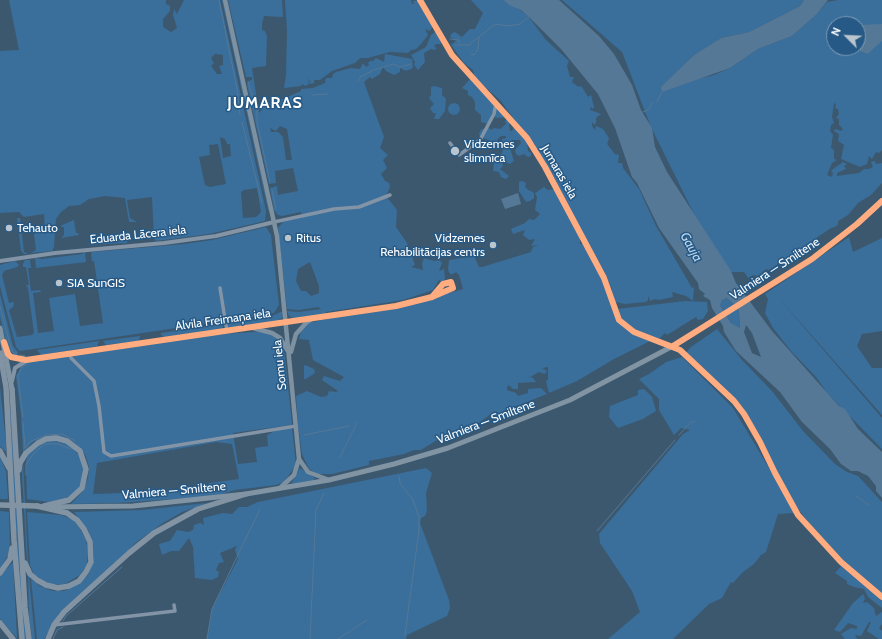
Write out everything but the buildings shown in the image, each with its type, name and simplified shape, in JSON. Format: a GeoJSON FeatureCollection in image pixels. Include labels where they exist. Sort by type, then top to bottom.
{"type":"FeatureCollection","features":[{"type":"Feature","properties":{"kind":"highway"},"geometry":{"type":"LineString","coordinates":[[0,352],[0,372]]}},
{"type":"Feature","properties":{"kind":"highway"},"geometry":{"type":"LineString","coordinates":[[0,352],[6,387],[14,540],[22,639]]}},
{"type":"Feature","properties":{"kind":"highway"},"geometry":{"type":"LineString","coordinates":[[12,389],[29,639]]}},
{"type":"Feature","properties":{"kind":"highway"},"geometry":{"type":"LineString","coordinates":[[0,505],[39,506],[69,500],[78,493],[84,483],[86,473],[84,458],[76,447],[67,441],[56,438],[46,439],[38,443],[26,453],[20,463],[19,496]]}},
{"type":"Feature","properties":{"kind":"highway"},"geometry":{"type":"LineString","coordinates":[[0,451],[11,472]]}},
{"type":"Feature","properties":{"kind":"highway"},"geometry":{"type":"LineString","coordinates":[[48,639],[54,625],[71,606],[154,533],[198,509],[246,494]]}},
{"type":"Feature","properties":{"kind":"highway"},"geometry":{"type":"LineString","coordinates":[[21,530],[25,565],[30,574],[37,580],[46,585],[58,588],[74,584],[83,577],[89,567],[91,557],[91,546],[84,529],[70,515],[39,506]]}},
{"type":"Feature","properties":{"kind":"highway"},"geometry":{"type":"LineString","coordinates":[[0,573],[10,559],[14,540]]}},
{"type":"Feature","properties":{"kind":"highway"},"geometry":{"type":"LineString","coordinates":[[0,623],[14,639]]}},
{"type":"Feature","properties":{"kind":"main road","name":"Somu iela"},"geometry":{"type":"LineString","coordinates":[[226,0],[274,222],[286,323],[299,459]]}},
{"type":"Feature","properties":{"kind":"main road","name":"Valmiera — Smiltene"},"geometry":{"type":"LineString","coordinates":[[39,506],[133,506],[279,490],[329,480],[421,457],[502,428],[576,397],[673,346],[818,255],[882,200]]}},
{"type":"Feature","properties":{"kind":"main road"},"geometry":{"type":"LineString","coordinates":[[290,366],[293,340],[303,326],[312,319]]}},
{"type":"Feature","properties":{"kind":"main road"},"geometry":{"type":"LineString","coordinates":[[0,328],[4,342],[12,389]]}},
{"type":"Feature","properties":{"kind":"main road"},"geometry":{"type":"LineString","coordinates":[[253,328],[272,333],[280,338],[289,352]]}},
{"type":"Feature","properties":{"kind":"main road"},"geometry":{"type":"LineString","coordinates":[[299,459],[308,472],[329,480]]}},
{"type":"Feature","properties":{"kind":"main road"},"geometry":{"type":"LineString","coordinates":[[279,490],[294,475],[299,459]]}},
{"type":"Feature","properties":{"kind":"street","name":"Jumaras iela"},"geometry":{"type":"LineString","coordinates":[[420,0],[452,55],[527,138],[604,278],[619,320],[634,332],[673,346]]}},
{"type":"Feature","properties":{"kind":"street"},"geometry":{"type":"LineString","coordinates":[[450,143],[459,155],[480,140],[494,114],[495,108]]}},
{"type":"Feature","properties":{"kind":"street"},"geometry":{"type":"LineString","coordinates":[[274,222],[334,209],[358,207],[390,195]]}},
{"type":"Feature","properties":{"kind":"street","name":"Eduarda Lācera iela"},"geometry":{"type":"LineString","coordinates":[[1,261],[55,252],[164,243],[216,236],[274,222]]}},
{"type":"Feature","properties":{"kind":"street","name":"Alvila Freimaņa iela"},"geometry":{"type":"LineString","coordinates":[[4,342],[8,354],[26,360],[396,306],[432,297],[453,288],[451,282],[443,284],[432,297]]}},
{"type":"Feature","properties":{"kind":"street"},"geometry":{"type":"LineString","coordinates":[[220,288],[227,331]]}},
{"type":"Feature","properties":{"kind":"street"},"geometry":{"type":"LineString","coordinates":[[673,346],[680,350],[734,401],[744,414],[798,514],[841,562],[882,596]]}},
{"type":"Feature","properties":{"kind":"street"},"geometry":{"type":"LineString","coordinates":[[70,353],[70,358],[94,381],[99,406],[104,452],[111,456],[296,426]]}},
{"type":"Feature","properties":{"kind":"street"},"geometry":{"type":"LineString","coordinates":[[12,389],[12,378],[15,368],[26,360]]}},
{"type":"Feature","properties":{"kind":"street"},"geometry":{"type":"LineString","coordinates":[[54,625],[175,611],[174,605]]}},
{"type":"Feature","properties":{"kind":"shaded area"},"geometry":{"type":"Polygon","coordinates":[[[9,0],[166,0],[166,4],[170,6],[170,11],[163,19],[163,27],[171,32],[177,28],[173,15],[174,9],[177,14],[184,0],[220,0],[266,211],[265,221],[209,234],[156,241],[154,238],[152,197],[127,200],[130,218],[137,222],[129,222],[125,198],[105,196],[89,199],[80,205],[69,206],[60,213],[56,219],[54,247],[52,251],[31,253],[36,250],[34,234],[45,230],[44,214],[24,217],[19,212],[0,213],[0,51],[19,50],[9,0]],[[215,54],[211,58],[214,63],[211,66],[217,74],[222,74],[219,66],[223,65],[223,55],[215,54]],[[220,137],[223,158],[231,156],[230,144],[227,144],[225,139],[220,137]],[[218,144],[209,145],[210,155],[199,157],[205,185],[210,187],[226,184],[218,144]],[[257,188],[244,190],[241,192],[243,218],[256,217],[261,212],[257,188]]]}},
{"type":"Feature","properties":{"kind":"shaded area"},"geometry":{"type":"Polygon","coordinates":[[[223,0],[269,210],[268,210],[223,0]]]}},
{"type":"Feature","properties":{"kind":"shaded area"},"geometry":{"type":"Polygon","coordinates":[[[228,0],[282,0],[283,17],[264,16],[262,24],[262,30],[265,31],[267,36],[266,66],[252,68],[259,113],[263,108],[301,91],[301,89],[313,88],[325,83],[326,78],[332,78],[333,74],[336,72],[351,68],[360,69],[363,63],[366,67],[369,65],[368,63],[370,61],[373,61],[376,58],[384,62],[385,54],[412,59],[413,68],[406,71],[400,68],[400,72],[394,75],[386,71],[383,67],[380,74],[372,79],[370,77],[364,82],[384,137],[380,148],[388,155],[383,160],[387,168],[381,174],[385,181],[389,183],[390,187],[386,196],[397,210],[396,227],[407,243],[415,265],[411,267],[423,270],[422,263],[424,258],[434,261],[440,260],[442,263],[439,271],[444,269],[445,279],[443,282],[439,280],[433,290],[403,300],[326,312],[325,315],[295,319],[289,316],[287,311],[299,312],[321,309],[318,307],[299,310],[287,309],[278,228],[283,222],[302,217],[301,212],[282,216],[278,215],[274,210],[270,188],[277,186],[278,195],[298,191],[293,168],[275,171],[276,183],[269,184],[247,85],[248,81],[252,80],[252,77],[246,77],[228,0]],[[280,126],[276,131],[270,128],[271,132],[278,132],[283,137],[286,160],[292,160],[287,129],[280,126]],[[310,262],[298,269],[296,281],[301,291],[306,291],[311,296],[319,293],[319,286],[310,262]]]}},
{"type":"Feature","properties":{"kind":"shaded area"},"geometry":{"type":"Polygon","coordinates":[[[285,0],[411,0],[412,4],[414,4],[413,1],[419,0],[420,5],[428,14],[426,16],[430,19],[433,26],[430,31],[425,29],[428,35],[416,49],[411,50],[408,53],[390,52],[368,58],[360,58],[355,63],[332,71],[320,80],[314,80],[314,83],[310,84],[308,76],[309,84],[305,86],[302,84],[301,86],[284,88],[286,75],[287,31],[285,0]]]}},
{"type":"Feature","properties":{"kind":"shaded area"},"geometry":{"type":"Polygon","coordinates":[[[471,0],[503,0],[509,5],[515,6],[528,16],[546,40],[569,61],[567,66],[570,77],[574,77],[572,82],[577,86],[582,87],[588,97],[591,95],[594,107],[593,109],[591,107],[590,110],[601,114],[596,118],[596,123],[594,125],[592,122],[592,126],[595,130],[596,126],[603,129],[609,138],[607,144],[615,154],[619,155],[618,163],[622,163],[623,168],[639,189],[656,226],[692,288],[694,287],[693,301],[686,296],[672,292],[673,297],[659,300],[655,299],[650,301],[648,296],[648,300],[646,302],[625,304],[615,302],[611,287],[604,271],[601,269],[574,217],[567,207],[566,200],[560,192],[562,190],[559,191],[554,177],[549,174],[550,170],[536,149],[535,144],[531,143],[514,119],[512,124],[509,124],[510,131],[512,131],[515,126],[527,141],[528,151],[531,153],[531,156],[528,157],[524,154],[519,156],[516,154],[515,150],[521,143],[520,140],[512,140],[509,145],[514,161],[510,164],[502,161],[503,166],[500,169],[509,176],[506,179],[501,177],[499,172],[493,171],[494,164],[489,163],[502,153],[504,144],[507,146],[506,143],[502,142],[502,139],[506,138],[506,136],[501,136],[497,140],[497,144],[491,147],[491,141],[480,137],[479,133],[482,129],[500,129],[506,124],[505,121],[508,118],[513,118],[501,101],[475,78],[473,70],[464,63],[451,45],[456,41],[450,37],[451,34],[455,32],[462,37],[470,29],[475,29],[483,13],[471,0]]]}},
{"type":"Feature","properties":{"kind":"shaded area"},"geometry":{"type":"Polygon","coordinates":[[[562,0],[804,0],[800,6],[749,32],[721,38],[694,55],[662,87],[714,75],[730,68],[758,49],[792,36],[817,14],[827,2],[838,0],[882,0],[882,150],[879,153],[876,152],[872,159],[869,156],[867,164],[860,167],[841,159],[844,145],[838,141],[839,134],[834,131],[835,129],[841,131],[843,129],[839,125],[839,119],[836,118],[839,114],[838,109],[835,108],[836,104],[834,103],[832,117],[834,123],[831,125],[830,131],[833,135],[831,148],[834,150],[834,159],[837,160],[832,163],[827,175],[832,177],[833,173],[831,171],[843,162],[847,164],[844,166],[846,169],[837,173],[837,176],[859,173],[864,169],[873,167],[871,162],[875,161],[876,164],[882,163],[882,183],[871,195],[858,203],[848,215],[838,221],[838,224],[835,227],[831,228],[769,270],[766,269],[758,276],[753,275],[748,278],[744,272],[729,272],[695,216],[651,127],[622,52],[562,0]]]}},
{"type":"Feature","properties":{"kind":"shaded area"},"geometry":{"type":"Polygon","coordinates":[[[435,32],[440,35],[441,43],[436,44],[434,47],[437,48],[434,50],[431,49],[424,53],[425,62],[418,70],[414,65],[415,62],[411,55],[426,47],[431,35],[435,32]]]}},
{"type":"Feature","properties":{"kind":"shaded area"},"geometry":{"type":"Polygon","coordinates":[[[471,78],[497,100],[499,104],[498,108],[507,112],[507,117],[497,118],[493,116],[488,124],[481,122],[481,115],[475,110],[475,102],[472,97],[468,95],[468,91],[462,88],[471,78]]]}},
{"type":"Feature","properties":{"kind":"shaded area"},"geometry":{"type":"Polygon","coordinates":[[[434,86],[442,88],[442,95],[446,99],[445,111],[439,119],[434,119],[436,113],[433,113],[430,108],[434,104],[429,98],[431,95],[431,87],[434,86]]]}},
{"type":"Feature","properties":{"kind":"shaded area"},"geometry":{"type":"Polygon","coordinates":[[[456,103],[459,104],[459,114],[452,115],[449,114],[448,107],[449,104],[456,103]]]}},
{"type":"Feature","properties":{"kind":"shaded area"},"geometry":{"type":"Polygon","coordinates":[[[522,181],[526,183],[525,187],[534,194],[534,198],[530,201],[526,202],[519,191],[519,182],[522,181]]]}},
{"type":"Feature","properties":{"kind":"shaded area"},"geometry":{"type":"Polygon","coordinates":[[[544,187],[548,190],[555,189],[572,219],[575,230],[580,235],[580,244],[584,244],[602,274],[616,317],[633,333],[650,341],[614,359],[577,381],[549,393],[546,381],[548,380],[548,367],[542,368],[547,371],[545,374],[539,372],[528,378],[532,377],[536,382],[518,383],[518,389],[513,389],[509,385],[507,390],[516,393],[518,396],[528,393],[528,389],[541,388],[547,394],[499,413],[495,411],[469,430],[437,440],[421,450],[414,450],[404,454],[369,461],[369,465],[332,474],[318,474],[309,469],[302,454],[296,396],[307,391],[321,397],[327,396],[329,391],[338,391],[322,380],[324,376],[340,381],[344,377],[313,360],[309,340],[299,339],[301,331],[308,323],[432,298],[463,289],[459,275],[456,272],[450,274],[448,270],[449,260],[474,256],[479,267],[482,267],[531,252],[533,247],[539,245],[531,246],[535,239],[529,240],[523,235],[525,230],[513,234],[511,229],[525,223],[529,219],[534,220],[540,214],[535,210],[537,197],[535,193],[544,187]]]}},
{"type":"Feature","properties":{"kind":"shaded area"},"geometry":{"type":"Polygon","coordinates":[[[17,218],[20,218],[24,252],[29,254],[24,254],[21,251],[17,218]]]}},
{"type":"Feature","properties":{"kind":"shaded area"},"geometry":{"type":"Polygon","coordinates":[[[74,220],[76,233],[79,235],[61,238],[64,235],[64,227],[61,227],[62,225],[74,220]]]}},
{"type":"Feature","properties":{"kind":"shaded area"},"geometry":{"type":"Polygon","coordinates":[[[266,227],[271,235],[279,305],[274,313],[227,321],[223,296],[224,321],[20,351],[16,347],[0,286],[0,265],[15,261],[19,265],[4,271],[2,275],[9,303],[14,302],[13,307],[9,310],[17,337],[32,335],[34,333],[28,288],[26,285],[29,285],[26,267],[23,267],[25,260],[30,260],[31,268],[28,268],[31,291],[40,290],[41,292],[33,293],[38,333],[54,331],[49,298],[75,294],[80,326],[103,323],[94,261],[92,261],[92,252],[212,240],[266,227]]]}},
{"type":"Feature","properties":{"kind":"shaded area"},"geometry":{"type":"Polygon","coordinates":[[[125,236],[128,239],[127,243],[87,245],[125,239],[125,236]]]}},
{"type":"Feature","properties":{"kind":"shaded area"},"geometry":{"type":"Polygon","coordinates":[[[849,237],[853,252],[882,238],[882,331],[862,334],[857,346],[872,368],[882,368],[882,415],[777,296],[882,418],[882,449],[828,394],[816,377],[791,351],[773,328],[765,313],[768,299],[765,294],[849,237]]]}},
{"type":"Feature","properties":{"kind":"shaded area"},"geometry":{"type":"Polygon","coordinates":[[[85,252],[86,262],[36,268],[35,258],[42,259],[82,254],[85,252]]]}},
{"type":"Feature","properties":{"kind":"shaded area"},"geometry":{"type":"Polygon","coordinates":[[[0,294],[13,346],[18,352],[16,357],[8,349],[0,317],[0,294]]]}},
{"type":"Feature","properties":{"kind":"shaded area"},"geometry":{"type":"Polygon","coordinates":[[[727,298],[739,311],[740,328],[731,323],[720,305],[722,300],[727,298]]]}},
{"type":"Feature","properties":{"kind":"shaded area"},"geometry":{"type":"Polygon","coordinates":[[[685,301],[707,302],[708,311],[703,319],[698,320],[696,317],[667,335],[665,333],[659,339],[631,329],[623,321],[617,309],[685,301]]]}},
{"type":"Feature","properties":{"kind":"shaded area"},"geometry":{"type":"Polygon","coordinates":[[[283,311],[282,318],[276,322],[230,328],[228,327],[228,323],[267,318],[283,311]]]}},
{"type":"Feature","properties":{"kind":"shaded area"},"geometry":{"type":"Polygon","coordinates":[[[224,324],[222,329],[165,337],[161,335],[161,333],[224,324]]]}},
{"type":"Feature","properties":{"kind":"shaded area"},"geometry":{"type":"Polygon","coordinates":[[[717,329],[742,360],[772,391],[803,431],[835,464],[847,472],[858,476],[882,502],[882,598],[836,553],[806,519],[793,502],[744,417],[715,384],[684,355],[691,347],[717,329]]]}},
{"type":"Feature","properties":{"kind":"shaded area"},"geometry":{"type":"Polygon","coordinates":[[[266,331],[281,342],[284,349],[291,425],[233,433],[238,464],[257,462],[255,448],[268,446],[267,435],[279,429],[292,428],[296,465],[284,482],[276,485],[235,490],[215,496],[119,503],[71,504],[83,491],[88,478],[89,467],[85,454],[76,444],[68,438],[57,436],[44,437],[33,442],[23,452],[21,415],[16,376],[22,365],[28,362],[211,335],[266,331]],[[216,442],[97,463],[93,494],[178,491],[203,487],[210,483],[239,479],[232,444],[216,442]]]}},
{"type":"Feature","properties":{"kind":"shaded area"},"geometry":{"type":"Polygon","coordinates":[[[140,336],[139,340],[136,341],[106,345],[103,341],[140,336]]]}},
{"type":"Feature","properties":{"kind":"shaded area"},"geometry":{"type":"Polygon","coordinates":[[[99,341],[97,346],[41,355],[37,350],[99,341]]]}},
{"type":"Feature","properties":{"kind":"shaded area"},"geometry":{"type":"Polygon","coordinates":[[[682,357],[733,408],[796,513],[778,514],[766,552],[761,555],[754,564],[743,572],[733,583],[731,582],[722,598],[709,604],[673,639],[608,639],[640,612],[632,591],[600,543],[599,534],[683,434],[690,430],[681,428],[674,435],[659,410],[659,399],[639,379],[666,362],[682,357]]]}},
{"type":"Feature","properties":{"kind":"shaded area"},"geometry":{"type":"Polygon","coordinates":[[[305,365],[314,369],[315,373],[304,379],[304,366],[305,365]]]}},
{"type":"Feature","properties":{"kind":"shaded area"},"geometry":{"type":"Polygon","coordinates":[[[8,386],[13,435],[27,639],[24,639],[18,565],[8,386]]]}},
{"type":"Feature","properties":{"kind":"shaded area"},"geometry":{"type":"Polygon","coordinates":[[[0,387],[6,442],[6,452],[0,447],[0,387]]]}},
{"type":"Feature","properties":{"kind":"shaded area"},"geometry":{"type":"Polygon","coordinates":[[[644,389],[652,397],[656,411],[643,419],[618,428],[609,417],[610,406],[638,395],[638,390],[644,389]]]}},
{"type":"Feature","properties":{"kind":"shaded area"},"geometry":{"type":"Polygon","coordinates":[[[51,440],[68,444],[80,456],[83,466],[83,477],[79,488],[72,495],[61,500],[49,502],[27,499],[26,462],[28,453],[43,442],[51,440]]]}},
{"type":"Feature","properties":{"kind":"shaded area"},"geometry":{"type":"Polygon","coordinates":[[[0,456],[6,471],[8,499],[0,499],[0,456]]]}},
{"type":"Feature","properties":{"kind":"shaded area"},"geometry":{"type":"Polygon","coordinates":[[[23,462],[29,568],[27,563],[22,474],[23,462]]]}},
{"type":"Feature","properties":{"kind":"shaded area"},"geometry":{"type":"Polygon","coordinates":[[[300,468],[315,478],[314,480],[291,484],[300,468]]]}},
{"type":"Feature","properties":{"kind":"shaded area"},"geometry":{"type":"Polygon","coordinates":[[[426,468],[432,473],[426,493],[427,511],[425,516],[421,518],[420,523],[449,600],[450,608],[447,616],[407,635],[406,639],[207,639],[212,609],[238,559],[235,550],[237,546],[220,553],[224,562],[219,563],[216,570],[219,572],[218,577],[212,580],[195,578],[193,547],[189,538],[179,551],[171,551],[162,555],[159,544],[170,541],[177,530],[188,532],[193,530],[194,525],[200,523],[204,525],[203,518],[223,513],[232,514],[239,507],[247,507],[258,502],[426,468]]]}},
{"type":"Feature","properties":{"kind":"shaded area"},"geometry":{"type":"Polygon","coordinates":[[[207,503],[182,512],[163,523],[138,541],[59,613],[44,639],[37,639],[31,579],[40,586],[53,591],[64,591],[78,584],[88,575],[94,561],[93,544],[88,530],[74,512],[142,510],[207,503]]]}},
{"type":"Feature","properties":{"kind":"shaded area"},"geometry":{"type":"Polygon","coordinates":[[[0,511],[9,512],[10,543],[8,555],[0,569],[0,511]]]}},
{"type":"Feature","properties":{"kind":"shaded area"},"geometry":{"type":"Polygon","coordinates":[[[27,512],[61,515],[72,519],[79,527],[86,540],[88,552],[87,565],[80,575],[67,583],[60,585],[50,584],[34,575],[30,565],[27,512]]]}},
{"type":"Feature","properties":{"kind":"shaded area"},"geometry":{"type":"Polygon","coordinates":[[[12,563],[17,638],[0,619],[0,576],[12,563]]]}},
{"type":"Feature","properties":{"kind":"shaded area"},"geometry":{"type":"Polygon","coordinates":[[[841,566],[882,601],[882,608],[868,597],[864,589],[847,584],[847,581],[835,573],[841,566]]]}},
{"type":"Feature","properties":{"kind":"shaded area"},"geometry":{"type":"Polygon","coordinates":[[[28,575],[35,639],[32,639],[29,617],[28,575]]]}},
{"type":"Feature","properties":{"kind":"shaded area"},"geometry":{"type":"Polygon","coordinates":[[[863,594],[865,598],[863,603],[867,602],[874,608],[876,616],[882,612],[882,624],[879,628],[882,631],[882,639],[879,639],[867,631],[871,622],[869,622],[861,636],[855,635],[857,639],[845,639],[841,634],[851,628],[857,629],[857,626],[848,623],[840,632],[834,630],[853,603],[863,594]]]}},
{"type":"Feature","properties":{"kind":"water","name":"Gauja"},"geometry":{"type":"Polygon","coordinates":[[[503,0],[559,0],[599,36],[614,54],[632,85],[641,110],[652,128],[655,147],[667,172],[731,271],[736,283],[772,331],[839,406],[845,409],[858,429],[882,452],[882,498],[876,491],[876,486],[868,476],[858,471],[851,471],[841,464],[830,449],[802,422],[780,392],[736,351],[724,332],[723,326],[712,308],[710,300],[703,296],[705,294],[699,289],[698,283],[659,228],[637,183],[632,177],[615,128],[598,94],[561,49],[529,17],[521,10],[509,5],[503,0]],[[727,298],[722,300],[720,305],[731,323],[740,328],[739,311],[727,298]],[[746,325],[744,332],[752,353],[761,357],[752,333],[746,325]]]}},
{"type":"Feature","properties":{"kind":"water"},"geometry":{"type":"Polygon","coordinates":[[[804,0],[828,0],[817,14],[792,36],[758,49],[730,68],[662,92],[661,87],[694,55],[721,38],[749,32],[800,6],[804,0]]]}},
{"type":"Feature","properties":{"kind":"water"},"geometry":{"type":"Polygon","coordinates":[[[882,24],[882,41],[868,54],[866,53],[866,25],[882,24]]]}},
{"type":"Feature","properties":{"kind":"water"},"geometry":{"type":"Polygon","coordinates":[[[518,193],[521,204],[505,209],[501,199],[518,193]]]}},
{"type":"Feature","properties":{"kind":"waterway"},"geometry":{"type":"LineString","coordinates":[[219,0],[237,89],[240,115]]}},
{"type":"Feature","properties":{"kind":"waterway"},"geometry":{"type":"LineString","coordinates":[[455,45],[469,45],[496,24],[507,26],[520,24],[530,16]]}},
{"type":"Feature","properties":{"kind":"waterway"},"geometry":{"type":"LineString","coordinates":[[471,54],[474,55],[478,49],[479,37]]}},
{"type":"Feature","properties":{"kind":"waterway"},"geometry":{"type":"LineString","coordinates":[[450,39],[459,40],[460,43]]}},
{"type":"Feature","properties":{"kind":"waterway"},"geometry":{"type":"LineString","coordinates":[[358,81],[360,77],[374,70],[393,64],[400,67],[411,64]]}},
{"type":"Feature","properties":{"kind":"waterway"},"geometry":{"type":"LineString","coordinates":[[248,82],[257,110],[257,122],[270,182]]}},
{"type":"Feature","properties":{"kind":"waterway"},"geometry":{"type":"LineString","coordinates":[[657,102],[662,92]]}},
{"type":"Feature","properties":{"kind":"waterway"},"geometry":{"type":"LineString","coordinates":[[312,95],[328,94]]}},
{"type":"Feature","properties":{"kind":"waterway"},"geometry":{"type":"LineString","coordinates":[[258,110],[277,100]]}},
{"type":"Feature","properties":{"kind":"waterway"},"geometry":{"type":"LineString","coordinates":[[643,112],[648,110],[653,102]]}},
{"type":"Feature","properties":{"kind":"waterway"},"geometry":{"type":"LineString","coordinates":[[242,122],[262,203]]}},
{"type":"Feature","properties":{"kind":"waterway"},"geometry":{"type":"LineString","coordinates":[[272,190],[276,209]]}},
{"type":"Feature","properties":{"kind":"waterway"},"geometry":{"type":"LineString","coordinates":[[0,306],[9,341],[13,352],[17,354]]}},
{"type":"Feature","properties":{"kind":"waterway"},"geometry":{"type":"LineString","coordinates":[[20,355],[25,356]]}},
{"type":"Feature","properties":{"kind":"waterway"},"geometry":{"type":"LineString","coordinates":[[23,417],[18,376],[22,367],[28,364]]}},
{"type":"Feature","properties":{"kind":"waterway"},"geometry":{"type":"LineString","coordinates":[[679,435],[690,423],[695,421]]}},
{"type":"Feature","properties":{"kind":"waterway"},"geometry":{"type":"LineString","coordinates":[[23,422],[25,448],[31,441],[47,435],[63,434],[75,441]]}},
{"type":"Feature","properties":{"kind":"waterway"},"geometry":{"type":"LineString","coordinates":[[340,457],[357,423]]}},
{"type":"Feature","properties":{"kind":"waterway"},"geometry":{"type":"LineString","coordinates":[[304,435],[349,426]]}},
{"type":"Feature","properties":{"kind":"waterway"},"geometry":{"type":"LineString","coordinates":[[597,531],[675,440]]}},
{"type":"Feature","properties":{"kind":"waterway"},"geometry":{"type":"LineString","coordinates":[[26,475],[26,464],[34,453],[45,444],[58,444],[71,449]]}},
{"type":"Feature","properties":{"kind":"waterway"},"geometry":{"type":"LineString","coordinates":[[399,476],[400,483],[413,500],[419,517],[419,530],[405,635]]}},
{"type":"Feature","properties":{"kind":"waterway"},"geometry":{"type":"LineString","coordinates":[[310,639],[316,510],[324,493]]}},
{"type":"Feature","properties":{"kind":"waterway"},"geometry":{"type":"LineString","coordinates":[[856,496],[869,505]]}},
{"type":"Feature","properties":{"kind":"waterway"},"geometry":{"type":"LineString","coordinates":[[207,639],[212,609],[260,509]]}},
{"type":"Feature","properties":{"kind":"waterway"},"geometry":{"type":"LineString","coordinates":[[63,621],[66,616],[122,567]]}},
{"type":"Feature","properties":{"kind":"waterway"},"geometry":{"type":"LineString","coordinates":[[338,639],[367,620]]}},
{"type":"Feature","properties":{"kind":"waterway"},"geometry":{"type":"LineString","coordinates":[[53,639],[57,630],[63,627]]}},
{"type":"Feature","properties":{"kind":"cycle path"},"geometry":{"type":"LineString","coordinates":[[420,0],[452,55],[527,138],[545,167],[604,278],[619,320],[634,332],[680,350],[734,401],[744,414],[760,442],[798,515],[841,562],[882,597]]}},
{"type":"Feature","properties":{"kind":"cycle path"},"geometry":{"type":"LineString","coordinates":[[673,346],[812,259],[857,224],[882,201]]}},
{"type":"Feature","properties":{"kind":"cycle path"},"geometry":{"type":"LineString","coordinates":[[4,342],[8,354],[11,357],[26,360],[396,306],[432,297],[453,288],[451,282],[443,284],[432,297]]}},
{"type":"Feature","properties":{"kind":"place","name":"Vidzemes slimnīca"},"geometry":{"type":"Point","coordinates":[455,151]}},
{"type":"Feature","properties":{"kind":"place","name":"Tehauto"},"geometry":{"type":"Point","coordinates":[9,228]}},
{"type":"Feature","properties":{"kind":"place","name":"Ritus"},"geometry":{"type":"Point","coordinates":[288,238]}},
{"type":"Feature","properties":{"kind":"place","name":"Vidzemes Rehabilitācijas centrs"},"geometry":{"type":"Point","coordinates":[493,245]}},
{"type":"Feature","properties":{"kind":"place","name":"SIA SunGIS"},"geometry":{"type":"Point","coordinates":[59,283]}},
{"type":"Feature","properties":{"kind":"district","name":"JUMARAS"},"geometry":{"type":"Point","coordinates":[265,103]}}]}
